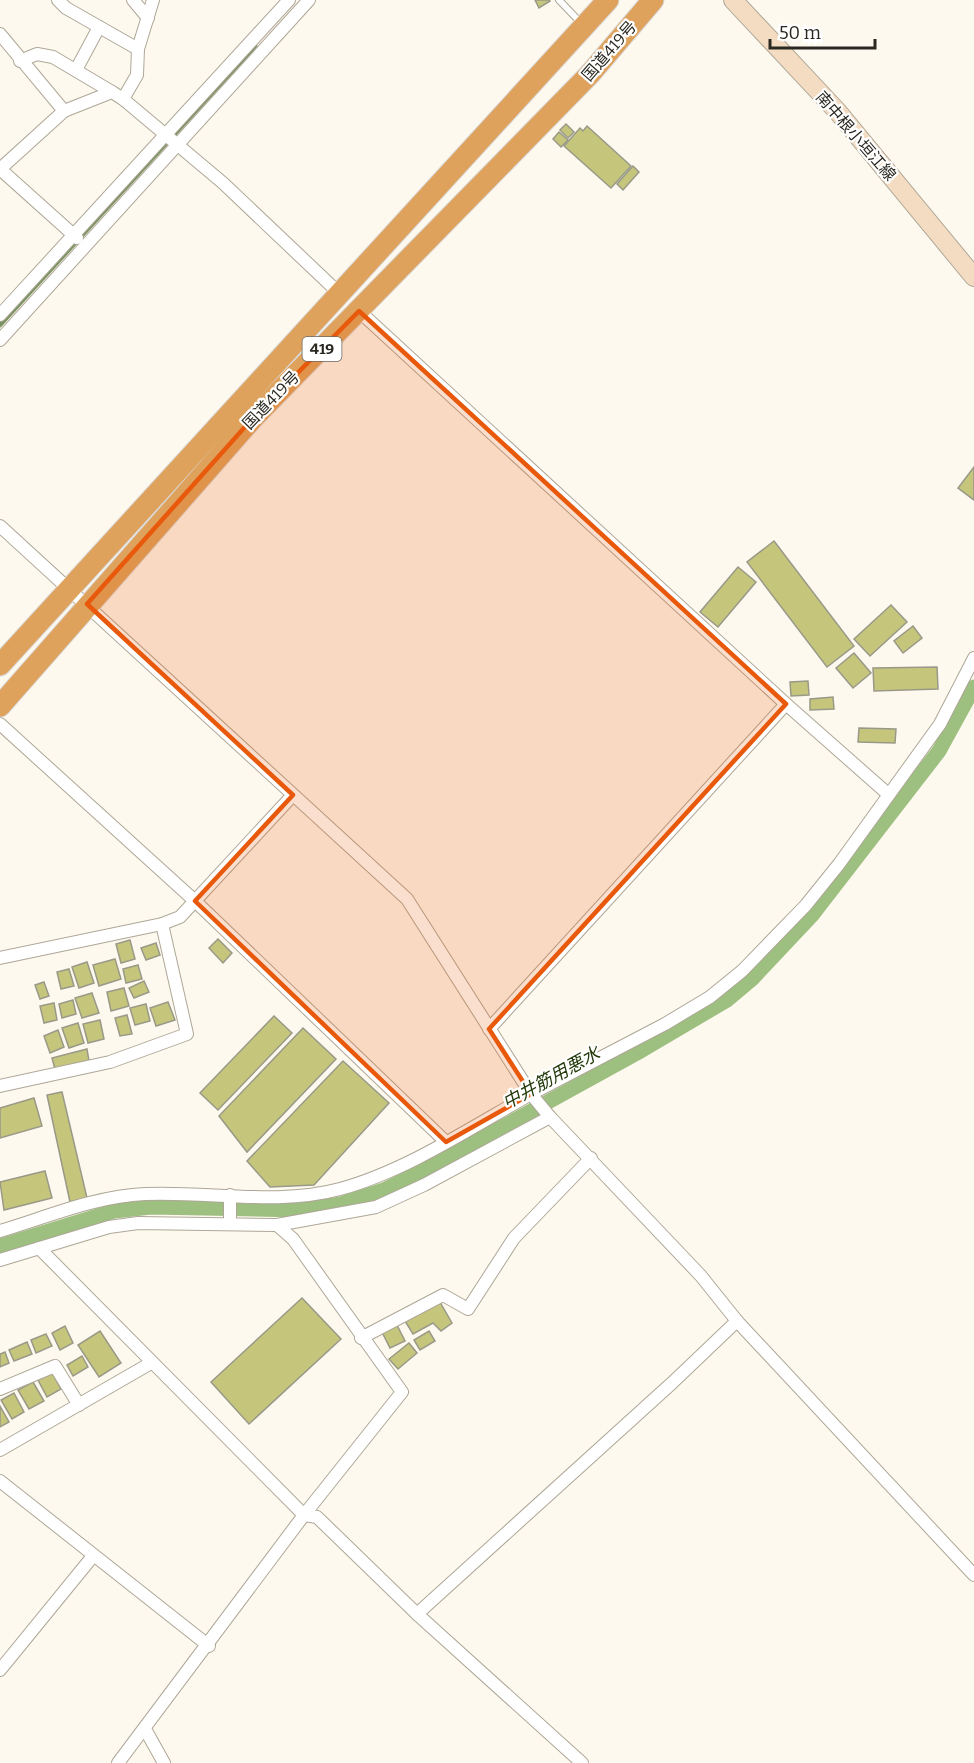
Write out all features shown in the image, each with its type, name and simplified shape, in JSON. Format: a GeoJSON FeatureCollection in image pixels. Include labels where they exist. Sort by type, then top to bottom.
{"type":"FeatureCollection","features":[{"type":"Feature","properties":{"kind":"highway","name":"国道419号"},"geometry":{"type":"LineString","coordinates":[[0,665],[609,0]]}},
{"type":"Feature","properties":{"kind":"highway","name":"国道419号"},"geometry":{"type":"LineString","coordinates":[[0,706],[87,604],[252,419],[590,74],[653,0]]}},
{"type":"Feature","properties":{"kind":"main road","name":"南中根小垣江線"},"geometry":{"type":"LineString","coordinates":[[733,0],[838,112],[974,277]]}},
{"type":"Feature","properties":{"kind":"street"},"geometry":{"type":"LineString","coordinates":[[58,0],[66,8],[138,49]]}},
{"type":"Feature","properties":{"kind":"street"},"geometry":{"type":"LineString","coordinates":[[133,0],[148,18]]}},
{"type":"Feature","properties":{"kind":"street"},"geometry":{"type":"LineString","coordinates":[[85,246],[0,169],[64,111],[118,95],[136,75],[138,49],[153,0]]}},
{"type":"Feature","properties":{"kind":"street"},"geometry":{"type":"LineString","coordinates":[[0,340],[85,246],[289,0]]}},
{"type":"Feature","properties":{"kind":"street"},"geometry":{"type":"LineString","coordinates":[[0,315],[74,235],[309,0]]}},
{"type":"Feature","properties":{"kind":"street"},"geometry":{"type":"LineString","coordinates":[[76,70],[99,27]]}},
{"type":"Feature","properties":{"kind":"street"},"geometry":{"type":"LineString","coordinates":[[0,34],[20,61],[64,111]]}},
{"type":"Feature","properties":{"kind":"street"},"geometry":{"type":"LineString","coordinates":[[20,61],[37,54],[53,57],[118,95],[223,183],[341,295]]}},
{"type":"Feature","properties":{"kind":"street"},"geometry":{"type":"LineString","coordinates":[[360,311],[786,704],[888,794]]}},
{"type":"Feature","properties":{"kind":"street"},"geometry":{"type":"LineString","coordinates":[[0,526],[416,908],[489,1029],[531,1094],[550,1117],[701,1276],[737,1321],[974,1575]]}},
{"type":"Feature","properties":{"kind":"street"},"geometry":{"type":"LineString","coordinates":[[0,1231],[117,1196],[146,1194],[290,1196],[339,1189],[379,1174],[446,1142],[531,1094],[665,1024],[710,997],[742,971],[806,905],[839,864],[940,724],[974,658]]}},
{"type":"Feature","properties":{"kind":"street"},"geometry":{"type":"LineString","coordinates":[[489,1029],[786,704]]}},
{"type":"Feature","properties":{"kind":"street"},"geometry":{"type":"LineString","coordinates":[[0,724],[195,901],[446,1142]]}},
{"type":"Feature","properties":{"kind":"street"},"geometry":{"type":"LineString","coordinates":[[0,958],[162,924],[180,917],[293,795]]}},
{"type":"Feature","properties":{"kind":"street"},"geometry":{"type":"LineString","coordinates":[[0,1086],[110,1062],[187,1034],[162,924]]}},
{"type":"Feature","properties":{"kind":"street"},"geometry":{"type":"LineString","coordinates":[[0,1260],[109,1227],[138,1223],[277,1225],[376,1207],[424,1185],[550,1117]]}},
{"type":"Feature","properties":{"kind":"street"},"geometry":{"type":"LineString","coordinates":[[361,1338],[443,1295],[468,1309],[514,1238],[591,1158]]}},
{"type":"Feature","properties":{"kind":"street"},"geometry":{"type":"LineString","coordinates":[[230,1196],[230,1224]]}},
{"type":"Feature","properties":{"kind":"street"},"geometry":{"type":"LineString","coordinates":[[118,1763],[208,1646],[304,1515],[402,1392],[361,1338],[293,1239],[277,1225]]}},
{"type":"Feature","properties":{"kind":"street"},"geometry":{"type":"LineString","coordinates":[[39,1248],[304,1515],[317,1518],[417,1614],[582,1763]]}},
{"type":"Feature","properties":{"kind":"street"},"geometry":{"type":"LineString","coordinates":[[417,1614],[672,1383],[737,1321]]}},
{"type":"Feature","properties":{"kind":"street"},"geometry":{"type":"LineString","coordinates":[[0,1450],[152,1363]]}},
{"type":"Feature","properties":{"kind":"street"},"geometry":{"type":"LineString","coordinates":[[0,1389],[55,1366],[79,1404]]}},
{"type":"Feature","properties":{"kind":"street"},"geometry":{"type":"LineString","coordinates":[[0,1481],[208,1646]]}},
{"type":"Feature","properties":{"kind":"street"},"geometry":{"type":"LineString","coordinates":[[0,1670],[93,1556]]}},
{"type":"Feature","properties":{"kind":"street"},"geometry":{"type":"LineString","coordinates":[[145,1729],[164,1763]]}},
{"type":"Feature","properties":{"kind":"lane"},"geometry":{"type":"LineString","coordinates":[[559,0],[585,27]]}},
{"type":"Feature","properties":{"kind":"highlighted area"},"geometry":{"type":"Polygon","coordinates":[[[359,311],[786,704],[489,1029],[531,1094],[446,1142],[195,901],[293,795],[87,604],[252,419],[359,311]]]}},
{"type":"Feature","properties":{"kind":"building"},"geometry":{"type":"Polygon","coordinates":[[[535,0],[549,0],[550,1],[539,8],[535,0]]]}},
{"type":"Feature","properties":{"kind":"building"},"geometry":{"type":"Polygon","coordinates":[[[566,124],[574,132],[568,138],[560,130],[566,124]]]}},
{"type":"Feature","properties":{"kind":"building"},"geometry":{"type":"Polygon","coordinates":[[[587,126],[631,166],[611,188],[564,146],[580,128],[583,131],[587,126]]]}},
{"type":"Feature","properties":{"kind":"building"},"geometry":{"type":"Polygon","coordinates":[[[559,132],[568,140],[561,147],[553,139],[559,132]]]}},
{"type":"Feature","properties":{"kind":"building"},"geometry":{"type":"Polygon","coordinates":[[[633,166],[639,172],[623,190],[617,184],[633,166]]]}},
{"type":"Feature","properties":{"kind":"building"},"geometry":{"type":"Polygon","coordinates":[[[974,467],[974,500],[958,488],[974,467]]]}},
{"type":"Feature","properties":{"kind":"building"},"geometry":{"type":"Polygon","coordinates":[[[774,541],[854,646],[827,667],[747,562],[774,541]]]}},
{"type":"Feature","properties":{"kind":"building"},"geometry":{"type":"Polygon","coordinates":[[[738,567],[756,582],[718,627],[700,612],[738,567]]]}},
{"type":"Feature","properties":{"kind":"building"},"geometry":{"type":"Polygon","coordinates":[[[891,605],[907,622],[870,656],[854,639],[891,605]]]}},
{"type":"Feature","properties":{"kind":"building"},"geometry":{"type":"Polygon","coordinates":[[[913,626],[922,638],[903,653],[894,641],[913,626]]]}},
{"type":"Feature","properties":{"kind":"building"},"geometry":{"type":"Polygon","coordinates":[[[854,653],[871,673],[853,688],[836,668],[854,653]]]}},
{"type":"Feature","properties":{"kind":"building"},"geometry":{"type":"Polygon","coordinates":[[[937,667],[938,689],[874,691],[873,668],[937,667]]]}},
{"type":"Feature","properties":{"kind":"building"},"geometry":{"type":"Polygon","coordinates":[[[808,681],[809,695],[791,696],[790,682],[808,681]]]}},
{"type":"Feature","properties":{"kind":"building"},"geometry":{"type":"Polygon","coordinates":[[[833,697],[834,709],[810,710],[810,699],[833,697]]]}},
{"type":"Feature","properties":{"kind":"building"},"geometry":{"type":"Polygon","coordinates":[[[859,728],[896,729],[895,743],[858,742],[859,728]]]}},
{"type":"Feature","properties":{"kind":"building"},"geometry":{"type":"Polygon","coordinates":[[[218,939],[232,953],[223,963],[209,948],[218,939]]]}},
{"type":"Feature","properties":{"kind":"building"},"geometry":{"type":"Polygon","coordinates":[[[130,940],[135,959],[121,963],[116,944],[130,940]]]}},
{"type":"Feature","properties":{"kind":"building"},"geometry":{"type":"Polygon","coordinates":[[[156,943],[160,955],[146,960],[141,948],[156,943]]]}},
{"type":"Feature","properties":{"kind":"building"},"geometry":{"type":"Polygon","coordinates":[[[115,959],[121,979],[99,986],[93,965],[115,959]]]}},
{"type":"Feature","properties":{"kind":"building"},"geometry":{"type":"Polygon","coordinates":[[[87,962],[94,983],[79,988],[72,967],[87,962]]]}},
{"type":"Feature","properties":{"kind":"building"},"geometry":{"type":"Polygon","coordinates":[[[138,965],[142,979],[126,983],[123,969],[138,965]]]}},
{"type":"Feature","properties":{"kind":"building"},"geometry":{"type":"Polygon","coordinates":[[[69,969],[74,986],[61,989],[57,972],[69,969]]]}},
{"type":"Feature","properties":{"kind":"building"},"geometry":{"type":"Polygon","coordinates":[[[144,981],[149,992],[134,998],[129,988],[144,981]]]}},
{"type":"Feature","properties":{"kind":"building"},"geometry":{"type":"Polygon","coordinates":[[[44,982],[49,996],[40,999],[35,985],[44,982]]]}},
{"type":"Feature","properties":{"kind":"building"},"geometry":{"type":"Polygon","coordinates":[[[124,988],[129,1006],[111,1011],[107,992],[124,988]]]}},
{"type":"Feature","properties":{"kind":"building"},"geometry":{"type":"Polygon","coordinates":[[[92,993],[99,1013],[82,1018],[75,998],[92,993]]]}},
{"type":"Feature","properties":{"kind":"building"},"geometry":{"type":"Polygon","coordinates":[[[73,1000],[76,1014],[62,1018],[59,1004],[73,1000]]]}},
{"type":"Feature","properties":{"kind":"building"},"geometry":{"type":"Polygon","coordinates":[[[168,1002],[175,1020],[156,1026],[150,1008],[168,1002]]]}},
{"type":"Feature","properties":{"kind":"building"},"geometry":{"type":"Polygon","coordinates":[[[54,1003],[57,1020],[44,1023],[40,1006],[54,1003]]]}},
{"type":"Feature","properties":{"kind":"building"},"geometry":{"type":"Polygon","coordinates":[[[146,1004],[150,1021],[135,1025],[130,1008],[146,1004]]]}},
{"type":"Feature","properties":{"kind":"building"},"geometry":{"type":"Polygon","coordinates":[[[127,1015],[132,1034],[120,1036],[115,1018],[127,1015]]]}},
{"type":"Feature","properties":{"kind":"building"},"geometry":{"type":"Polygon","coordinates":[[[274,1016],[292,1033],[218,1110],[200,1093],[274,1016]]]}},
{"type":"Feature","properties":{"kind":"building"},"geometry":{"type":"Polygon","coordinates":[[[100,1020],[104,1039],[88,1043],[83,1024],[100,1020]]]}},
{"type":"Feature","properties":{"kind":"building"},"geometry":{"type":"Polygon","coordinates":[[[78,1023],[84,1043],[69,1048],[62,1028],[78,1023]]]}},
{"type":"Feature","properties":{"kind":"building"},"geometry":{"type":"Polygon","coordinates":[[[303,1028],[336,1059],[247,1152],[219,1116],[303,1028]]]}},
{"type":"Feature","properties":{"kind":"building"},"geometry":{"type":"Polygon","coordinates":[[[58,1030],[64,1047],[50,1053],[44,1036],[58,1030]]]}},
{"type":"Feature","properties":{"kind":"building"},"geometry":{"type":"Polygon","coordinates":[[[87,1049],[89,1061],[55,1069],[52,1058],[87,1049]]]}},
{"type":"Feature","properties":{"kind":"building"},"geometry":{"type":"Polygon","coordinates":[[[343,1061],[389,1103],[314,1185],[270,1187],[247,1161],[343,1061]]]}},
{"type":"Feature","properties":{"kind":"building"},"geometry":{"type":"Polygon","coordinates":[[[62,1092],[87,1198],[70,1202],[47,1095],[62,1092]]]}},
{"type":"Feature","properties":{"kind":"building"},"geometry":{"type":"Polygon","coordinates":[[[34,1098],[42,1126],[0,1138],[0,1108],[34,1098]]]}},
{"type":"Feature","properties":{"kind":"building"},"geometry":{"type":"Polygon","coordinates":[[[45,1171],[52,1198],[4,1210],[0,1182],[45,1171]]]}},
{"type":"Feature","properties":{"kind":"building"},"geometry":{"type":"Polygon","coordinates":[[[302,1298],[341,1339],[249,1424],[211,1382],[302,1298]]]}},
{"type":"Feature","properties":{"kind":"building"},"geometry":{"type":"Polygon","coordinates":[[[440,1302],[452,1323],[441,1331],[433,1323],[413,1334],[405,1321],[440,1302]]]}},
{"type":"Feature","properties":{"kind":"building"},"geometry":{"type":"Polygon","coordinates":[[[397,1325],[405,1341],[390,1348],[382,1332],[397,1325]]]}},
{"type":"Feature","properties":{"kind":"building"},"geometry":{"type":"Polygon","coordinates":[[[65,1326],[73,1343],[60,1350],[52,1333],[65,1326]]]}},
{"type":"Feature","properties":{"kind":"building"},"geometry":{"type":"Polygon","coordinates":[[[100,1331],[121,1363],[99,1377],[78,1345],[100,1331]]]}},
{"type":"Feature","properties":{"kind":"building"},"geometry":{"type":"Polygon","coordinates":[[[429,1331],[435,1341],[420,1350],[414,1340],[429,1331]]]}},
{"type":"Feature","properties":{"kind":"building"},"geometry":{"type":"Polygon","coordinates":[[[46,1334],[52,1346],[36,1353],[31,1340],[46,1334]]]}},
{"type":"Feature","properties":{"kind":"building"},"geometry":{"type":"Polygon","coordinates":[[[27,1342],[32,1354],[14,1361],[9,1350],[27,1342]]]}},
{"type":"Feature","properties":{"kind":"building"},"geometry":{"type":"Polygon","coordinates":[[[409,1343],[417,1353],[398,1369],[389,1359],[409,1343]]]}},
{"type":"Feature","properties":{"kind":"building"},"geometry":{"type":"Polygon","coordinates":[[[5,1352],[9,1363],[0,1367],[0,1354],[5,1352]]]}},
{"type":"Feature","properties":{"kind":"building"},"geometry":{"type":"Polygon","coordinates":[[[82,1356],[88,1367],[73,1376],[67,1365],[82,1356]]]}},
{"type":"Feature","properties":{"kind":"building"},"geometry":{"type":"Polygon","coordinates":[[[52,1373],[61,1389],[47,1397],[38,1380],[52,1373]]]}},
{"type":"Feature","properties":{"kind":"building"},"geometry":{"type":"Polygon","coordinates":[[[33,1382],[44,1401],[29,1409],[18,1390],[33,1382]]]}},
{"type":"Feature","properties":{"kind":"building"},"geometry":{"type":"Polygon","coordinates":[[[14,1393],[24,1412],[12,1419],[1,1400],[14,1393]]]}},
{"type":"Feature","properties":{"kind":"building"},"geometry":{"type":"Polygon","coordinates":[[[0,1406],[9,1422],[0,1427],[0,1406]]]}},
{"type":"Feature","properties":{"kind":"waterway"},"geometry":{"type":"LineString","coordinates":[[0,325],[255,46]]}},
{"type":"Feature","properties":{"kind":"waterway","name":"中井筋用悪水"},"geometry":{"type":"LineString","coordinates":[[0,1246],[114,1211],[151,1207],[302,1210],[341,1204],[384,1190],[424,1170],[637,1053],[727,1000],[752,979],[813,914],[939,751],[974,687]]}}]}
